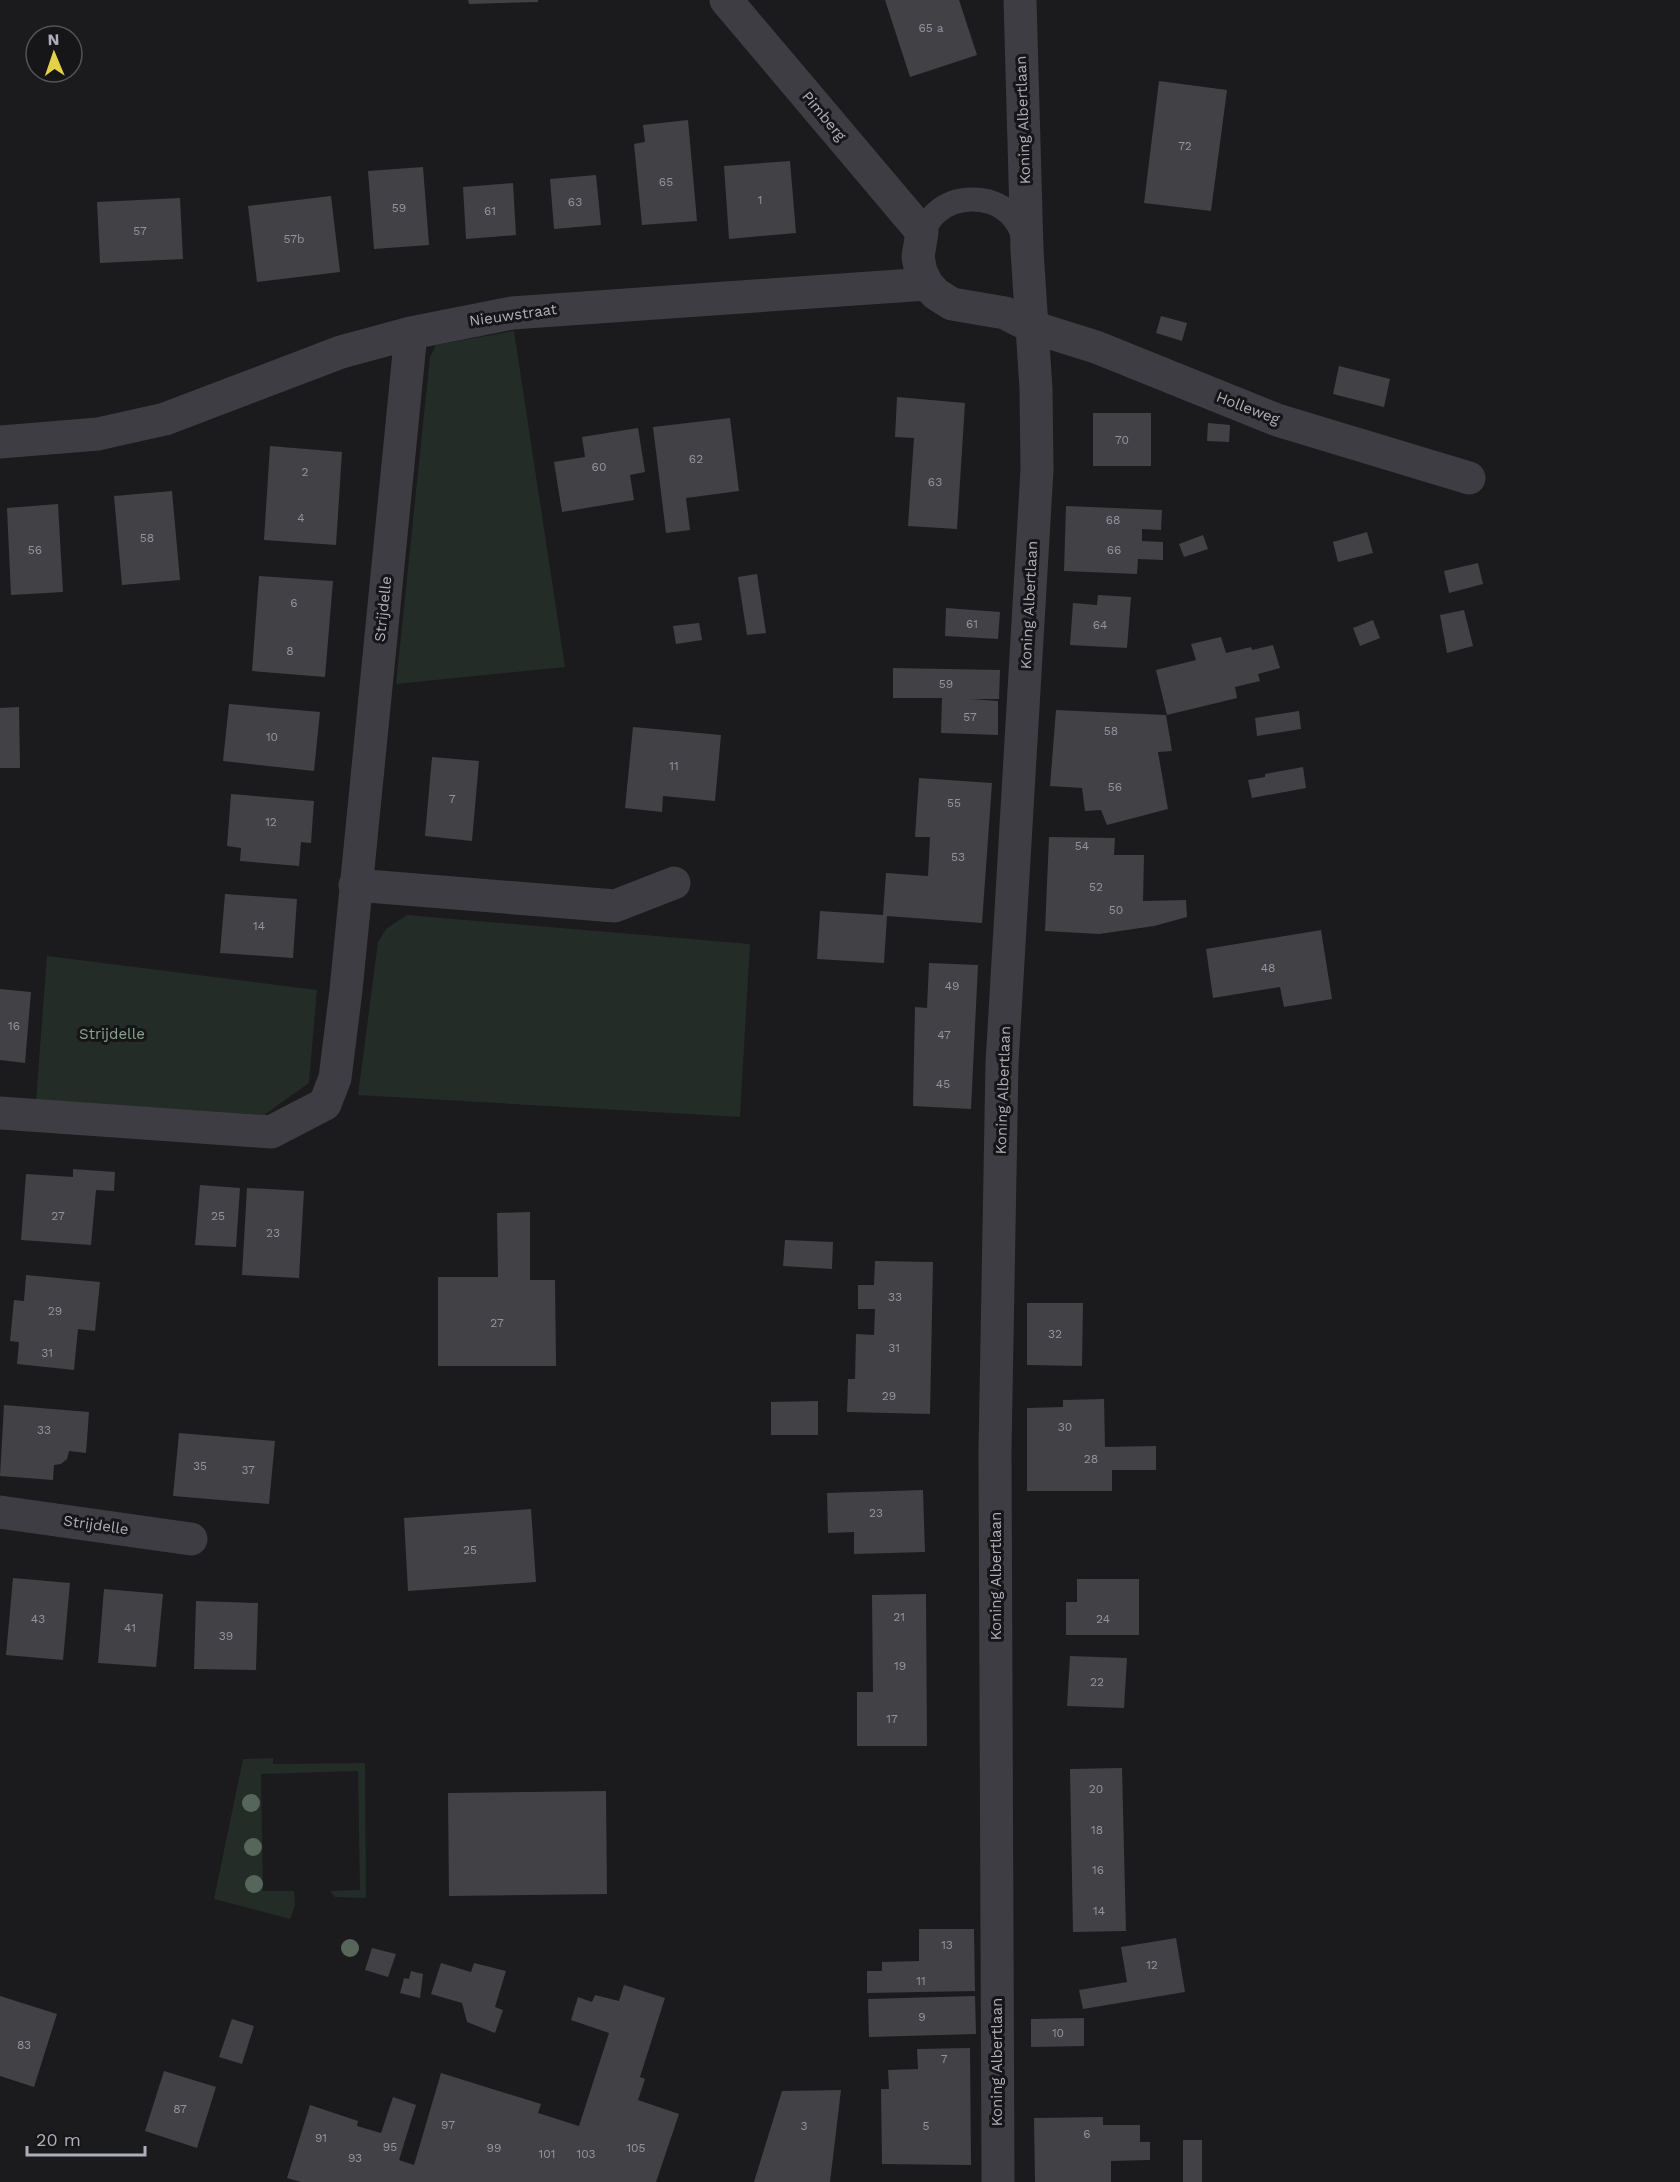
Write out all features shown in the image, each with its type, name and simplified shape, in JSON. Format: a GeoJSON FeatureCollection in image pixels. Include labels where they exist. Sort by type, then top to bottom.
{"type":"FeatureCollection","features":[{"type":"Feature","properties":{"kind":"street","name":"Pimberg"},"geometry":{"type":"LineString","coordinates":[[726,0],[922,232]]}},
{"type":"Feature","properties":{"kind":"street","name":"Koning Albertlaan"},"geometry":{"type":"LineString","coordinates":[[998,2182],[995,1450],[1002,1063],[1036,470],[1036,389],[1027,250],[1020,0]]}},
{"type":"Feature","properties":{"kind":"street"},"geometry":{"type":"LineString","coordinates":[[922,232],[918,257],[921,272],[927,284],[936,294],[952,304],[1005,313],[1032,327]]}},
{"type":"Feature","properties":{"kind":"street","name":"Nieuwstraat"},"geometry":{"type":"LineString","coordinates":[[0,442],[98,434],[165,419],[341,352],[411,333],[521,312],[927,284]]}},
{"type":"Feature","properties":{"kind":"street","name":"Holleweg"},"geometry":{"type":"LineString","coordinates":[[1032,327],[1096,347],[1277,420],[1469,478]]}},
{"type":"Feature","properties":{"kind":"street","name":"Strijdelle"},"geometry":{"type":"LineString","coordinates":[[0,1113],[271,1132],[325,1104],[335,1078],[346,990],[411,333]]}},
{"type":"Feature","properties":{"kind":"street"},"geometry":{"type":"LineString","coordinates":[[355,885],[615,906],[674,883]]}},
{"type":"Feature","properties":{"kind":"street","name":"Strijdelle"},"geometry":{"type":"LineString","coordinates":[[0,1512],[191,1539]]}},
{"type":"Feature","properties":{"kind":"lane"},"geometry":{"type":"LineString","coordinates":[[922,232],[935,213],[949,204],[970,199],[993,202],[1009,213],[1021,228],[1027,250]]}},
{"type":"Feature","properties":{"kind":"green space"},"geometry":{"type":"Polygon","coordinates":[[[514,331],[565,667],[396,684],[430,357],[436,345],[514,331]]]}},
{"type":"Feature","properties":{"kind":"green space"},"geometry":{"type":"Polygon","coordinates":[[[407,915],[750,944],[740,1117],[358,1095],[378,942],[386,929],[407,915]]]}},
{"type":"Feature","properties":{"kind":"green space","name":"Strijdelle"},"geometry":{"type":"Polygon","coordinates":[[[47,956],[317,990],[309,1083],[264,1115],[36,1100],[47,956]]]}},
{"type":"Feature","properties":{"kind":"green space"},"geometry":{"type":"Polygon","coordinates":[[[273,1758],[273,1764],[365,1763],[366,1898],[335,1897],[330,1891],[360,1890],[358,1771],[261,1774],[263,1891],[294,1891],[295,1905],[290,1919],[214,1899],[243,1759],[273,1758]]]}},
{"type":"Feature","properties":{"kind":"building"},"geometry":{"type":"Polygon","coordinates":[[[468,0],[538,0],[538,2],[469,4],[468,0]]]}},
{"type":"Feature","properties":{"kind":"building"},"geometry":{"type":"Polygon","coordinates":[[[885,0],[959,0],[977,55],[910,77],[885,0]]]}},
{"type":"Feature","properties":{"kind":"building"},"geometry":{"type":"Polygon","coordinates":[[[1159,81],[1227,90],[1211,211],[1144,203],[1159,81]]]}},
{"type":"Feature","properties":{"kind":"building"},"geometry":{"type":"Polygon","coordinates":[[[688,120],[697,221],[642,225],[634,144],[645,142],[643,125],[688,120]]]}},
{"type":"Feature","properties":{"kind":"building"},"geometry":{"type":"Polygon","coordinates":[[[790,161],[796,233],[729,239],[724,166],[790,161]]]}},
{"type":"Feature","properties":{"kind":"building"},"geometry":{"type":"Polygon","coordinates":[[[423,167],[429,245],[374,249],[368,171],[423,167]]]}},
{"type":"Feature","properties":{"kind":"building"},"geometry":{"type":"Polygon","coordinates":[[[596,175],[601,225],[554,229],[550,179],[596,175]]]}},
{"type":"Feature","properties":{"kind":"building"},"geometry":{"type":"Polygon","coordinates":[[[513,183],[516,235],[466,239],[463,187],[513,183]]]}},
{"type":"Feature","properties":{"kind":"building"},"geometry":{"type":"Polygon","coordinates":[[[331,196],[340,272],[257,282],[248,206],[331,196]]]}},
{"type":"Feature","properties":{"kind":"building"},"geometry":{"type":"Polygon","coordinates":[[[180,198],[183,259],[100,263],[97,202],[180,198]]]}},
{"type":"Feature","properties":{"kind":"building"},"geometry":{"type":"Polygon","coordinates":[[[1161,316],[1187,323],[1182,341],[1156,333],[1161,316]]]}},
{"type":"Feature","properties":{"kind":"building"},"geometry":{"type":"Polygon","coordinates":[[[1339,366],[1390,379],[1384,407],[1333,394],[1339,366]]]}},
{"type":"Feature","properties":{"kind":"building"},"geometry":{"type":"Polygon","coordinates":[[[897,397],[965,403],[957,529],[908,526],[914,438],[895,437],[897,397]]]}},
{"type":"Feature","properties":{"kind":"building"},"geometry":{"type":"Polygon","coordinates":[[[1093,413],[1151,413],[1151,466],[1093,466],[1093,413]]]}},
{"type":"Feature","properties":{"kind":"building"},"geometry":{"type":"Polygon","coordinates":[[[730,418],[739,491],[686,498],[690,530],[666,533],[653,427],[730,418]]]}},
{"type":"Feature","properties":{"kind":"building"},"geometry":{"type":"Polygon","coordinates":[[[1208,423],[1230,425],[1229,442],[1207,441],[1208,423]]]}},
{"type":"Feature","properties":{"kind":"building"},"geometry":{"type":"Polygon","coordinates":[[[638,428],[645,472],[630,475],[634,500],[562,512],[554,462],[585,457],[582,437],[638,428]]]}},
{"type":"Feature","properties":{"kind":"building"},"geometry":{"type":"Polygon","coordinates":[[[270,446],[342,452],[336,545],[264,540],[270,446]]]}},
{"type":"Feature","properties":{"kind":"building"},"geometry":{"type":"Polygon","coordinates":[[[172,491],[180,580],[122,585],[114,496],[172,491]]]}},
{"type":"Feature","properties":{"kind":"building"},"geometry":{"type":"Polygon","coordinates":[[[58,504],[63,592],[11,595],[7,508],[58,504]]]}},
{"type":"Feature","properties":{"kind":"building"},"geometry":{"type":"Polygon","coordinates":[[[1066,506],[1162,510],[1161,530],[1142,529],[1142,541],[1163,542],[1163,560],[1138,559],[1137,574],[1064,571],[1066,506]]]}},
{"type":"Feature","properties":{"kind":"building"},"geometry":{"type":"Polygon","coordinates":[[[1367,532],[1373,553],[1338,562],[1333,542],[1367,532]]]}},
{"type":"Feature","properties":{"kind":"building"},"geometry":{"type":"Polygon","coordinates":[[[1203,535],[1208,549],[1184,557],[1179,544],[1203,535]]]}},
{"type":"Feature","properties":{"kind":"building"},"geometry":{"type":"Polygon","coordinates":[[[1478,563],[1483,584],[1449,593],[1444,571],[1478,563]]]}},
{"type":"Feature","properties":{"kind":"building"},"geometry":{"type":"Polygon","coordinates":[[[757,574],[766,633],[747,635],[738,577],[757,574]]]}},
{"type":"Feature","properties":{"kind":"building"},"geometry":{"type":"Polygon","coordinates":[[[259,576],[333,581],[325,677],[252,671],[259,576]]]}},
{"type":"Feature","properties":{"kind":"building"},"geometry":{"type":"Polygon","coordinates":[[[1098,595],[1131,597],[1127,648],[1070,645],[1073,603],[1097,605],[1098,595]]]}},
{"type":"Feature","properties":{"kind":"building"},"geometry":{"type":"Polygon","coordinates":[[[946,608],[1000,612],[998,639],[945,636],[946,608]]]}},
{"type":"Feature","properties":{"kind":"building"},"geometry":{"type":"Polygon","coordinates":[[[1464,610],[1473,646],[1447,653],[1440,615],[1464,610]]]}},
{"type":"Feature","properties":{"kind":"building"},"geometry":{"type":"Polygon","coordinates":[[[1373,620],[1380,638],[1360,646],[1353,628],[1373,620]]]}},
{"type":"Feature","properties":{"kind":"building"},"geometry":{"type":"Polygon","coordinates":[[[699,623],[702,640],[676,644],[673,626],[699,623]]]}},
{"type":"Feature","properties":{"kind":"building"},"geometry":{"type":"Polygon","coordinates":[[[1221,637],[1226,653],[1273,645],[1280,668],[1258,674],[1260,681],[1235,687],[1237,698],[1167,715],[1156,670],[1196,660],[1191,644],[1221,637]]]}},
{"type":"Feature","properties":{"kind":"building"},"geometry":{"type":"Polygon","coordinates":[[[893,668],[1000,670],[999,699],[971,699],[998,701],[998,735],[941,733],[942,698],[893,698],[893,668]]]}},
{"type":"Feature","properties":{"kind":"building"},"geometry":{"type":"Polygon","coordinates":[[[229,704],[320,712],[314,771],[223,761],[229,704]]]}},
{"type":"Feature","properties":{"kind":"building"},"geometry":{"type":"Polygon","coordinates":[[[19,707],[20,768],[0,768],[0,708],[19,707]]]}},
{"type":"Feature","properties":{"kind":"building"},"geometry":{"type":"Polygon","coordinates":[[[1056,710],[1166,715],[1172,751],[1158,752],[1168,809],[1107,825],[1101,810],[1085,811],[1082,788],[1050,786],[1056,710]]]}},
{"type":"Feature","properties":{"kind":"building"},"geometry":{"type":"Polygon","coordinates":[[[1299,711],[1301,729],[1257,736],[1255,718],[1299,711]]]}},
{"type":"Feature","properties":{"kind":"building"},"geometry":{"type":"Polygon","coordinates":[[[633,727],[721,735],[715,801],[663,796],[662,812],[625,808],[633,727]]]}},
{"type":"Feature","properties":{"kind":"building"},"geometry":{"type":"Polygon","coordinates":[[[432,757],[479,761],[472,841],[425,836],[432,757]]]}},
{"type":"Feature","properties":{"kind":"building"},"geometry":{"type":"Polygon","coordinates":[[[1303,767],[1306,788],[1252,798],[1248,780],[1265,777],[1265,774],[1303,767]]]}},
{"type":"Feature","properties":{"kind":"building"},"geometry":{"type":"Polygon","coordinates":[[[919,778],[992,783],[982,923],[887,916],[884,963],[817,959],[820,911],[883,915],[886,873],[928,876],[930,837],[915,837],[919,778]]]}},
{"type":"Feature","properties":{"kind":"building"},"geometry":{"type":"Polygon","coordinates":[[[231,794],[314,801],[311,843],[301,842],[299,866],[240,861],[241,848],[227,846],[231,794]]]}},
{"type":"Feature","properties":{"kind":"building"},"geometry":{"type":"Polygon","coordinates":[[[1049,837],[1115,838],[1114,855],[1144,855],[1143,901],[1186,900],[1187,917],[1154,926],[1099,934],[1045,931],[1049,837]]]}},
{"type":"Feature","properties":{"kind":"building"},"geometry":{"type":"Polygon","coordinates":[[[225,894],[297,899],[293,958],[220,953],[225,894]]]}},
{"type":"Feature","properties":{"kind":"building"},"geometry":{"type":"Polygon","coordinates":[[[1321,930],[1332,999],[1284,1007],[1280,987],[1213,998],[1206,949],[1321,930]]]}},
{"type":"Feature","properties":{"kind":"building"},"geometry":{"type":"Polygon","coordinates":[[[929,963],[978,965],[971,1109],[913,1106],[915,1007],[927,1008],[929,963]]]}},
{"type":"Feature","properties":{"kind":"building"},"geometry":{"type":"Polygon","coordinates":[[[0,989],[31,992],[25,1063],[0,1060],[0,989]]]}},
{"type":"Feature","properties":{"kind":"building"},"geometry":{"type":"Polygon","coordinates":[[[73,1169],[115,1172],[114,1191],[96,1190],[91,1245],[21,1240],[26,1174],[73,1177],[73,1169]]]}},
{"type":"Feature","properties":{"kind":"building"},"geometry":{"type":"Polygon","coordinates":[[[200,1185],[240,1188],[236,1247],[195,1245],[200,1185]]]}},
{"type":"Feature","properties":{"kind":"building"},"geometry":{"type":"Polygon","coordinates":[[[247,1188],[304,1191],[299,1278],[242,1275],[247,1188]]]}},
{"type":"Feature","properties":{"kind":"building"},"geometry":{"type":"Polygon","coordinates":[[[530,1212],[530,1280],[555,1280],[556,1366],[438,1366],[438,1277],[498,1277],[497,1213],[530,1212]]]}},
{"type":"Feature","properties":{"kind":"building"},"geometry":{"type":"Polygon","coordinates":[[[785,1240],[833,1242],[832,1269],[783,1266],[785,1240]]]}},
{"type":"Feature","properties":{"kind":"building"},"geometry":{"type":"Polygon","coordinates":[[[875,1261],[933,1262],[930,1414],[847,1412],[848,1379],[855,1379],[856,1334],[874,1335],[875,1309],[858,1309],[858,1285],[874,1285],[875,1261]]]}},
{"type":"Feature","properties":{"kind":"building"},"geometry":{"type":"Polygon","coordinates":[[[26,1275],[100,1282],[95,1331],[78,1329],[74,1370],[17,1364],[19,1342],[10,1341],[14,1300],[24,1301],[26,1275]]]}},
{"type":"Feature","properties":{"kind":"building"},"geometry":{"type":"Polygon","coordinates":[[[1027,1303],[1083,1303],[1082,1366],[1027,1365],[1027,1303]]]}},
{"type":"Feature","properties":{"kind":"building"},"geometry":{"type":"Polygon","coordinates":[[[1104,1399],[1105,1447],[1156,1446],[1156,1470],[1112,1470],[1112,1491],[1027,1491],[1027,1408],[1063,1407],[1063,1400],[1104,1399]]]}},
{"type":"Feature","properties":{"kind":"building"},"geometry":{"type":"Polygon","coordinates":[[[818,1401],[818,1435],[771,1435],[771,1402],[818,1401]]]}},
{"type":"Feature","properties":{"kind":"building"},"geometry":{"type":"Polygon","coordinates":[[[4,1405],[89,1412],[86,1453],[69,1451],[67,1459],[61,1464],[54,1465],[53,1480],[0,1476],[4,1405]]]}},
{"type":"Feature","properties":{"kind":"building"},"geometry":{"type":"Polygon","coordinates":[[[179,1433],[275,1441],[269,1504],[173,1496],[179,1433]]]}},
{"type":"Feature","properties":{"kind":"building"},"geometry":{"type":"Polygon","coordinates":[[[923,1490],[925,1552],[854,1554],[854,1532],[828,1533],[827,1493],[923,1490]]]}},
{"type":"Feature","properties":{"kind":"building"},"geometry":{"type":"Polygon","coordinates":[[[531,1509],[536,1582],[408,1591],[404,1518],[531,1509]]]}},
{"type":"Feature","properties":{"kind":"building"},"geometry":{"type":"Polygon","coordinates":[[[13,1578],[70,1583],[63,1660],[6,1655],[13,1578]]]}},
{"type":"Feature","properties":{"kind":"building"},"geometry":{"type":"Polygon","coordinates":[[[1077,1579],[1139,1579],[1139,1635],[1066,1635],[1066,1602],[1077,1602],[1077,1579]]]}},
{"type":"Feature","properties":{"kind":"building"},"geometry":{"type":"Polygon","coordinates":[[[104,1589],[163,1594],[156,1667],[98,1663],[104,1589]]]}},
{"type":"Feature","properties":{"kind":"building"},"geometry":{"type":"Polygon","coordinates":[[[926,1594],[927,1746],[857,1746],[857,1692],[873,1692],[872,1595],[926,1594]]]}},
{"type":"Feature","properties":{"kind":"building"},"geometry":{"type":"Polygon","coordinates":[[[196,1601],[258,1603],[256,1670],[194,1669],[196,1601]]]}},
{"type":"Feature","properties":{"kind":"building"},"geometry":{"type":"Polygon","coordinates":[[[1070,1656],[1127,1658],[1124,1708],[1067,1706],[1070,1656]]]}},
{"type":"Feature","properties":{"kind":"building"},"geometry":{"type":"Polygon","coordinates":[[[1122,1768],[1126,1931],[1073,1932],[1070,1769],[1122,1768]]]}},
{"type":"Feature","properties":{"kind":"building"},"geometry":{"type":"Polygon","coordinates":[[[606,1791],[607,1894],[449,1896],[448,1793],[606,1791]]]}},
{"type":"Feature","properties":{"kind":"building"},"geometry":{"type":"Polygon","coordinates":[[[919,1929],[974,1929],[975,1991],[867,1993],[867,1971],[882,1971],[882,1962],[919,1961],[919,1929]]]}},
{"type":"Feature","properties":{"kind":"building"},"geometry":{"type":"Polygon","coordinates":[[[1176,1938],[1185,1992],[1083,2009],[1079,1990],[1127,1982],[1121,1947],[1176,1938]]]}},
{"type":"Feature","properties":{"kind":"building"},"geometry":{"type":"Polygon","coordinates":[[[372,1948],[396,1954],[388,1977],[365,1970],[372,1948]]]}},
{"type":"Feature","properties":{"kind":"building"},"geometry":{"type":"Polygon","coordinates":[[[441,1963],[471,1972],[474,1963],[506,1971],[495,2007],[503,2010],[495,2033],[467,2022],[462,2003],[431,1994],[441,1963]]]}},
{"type":"Feature","properties":{"kind":"building"},"geometry":{"type":"Polygon","coordinates":[[[411,1971],[423,1974],[420,1998],[400,1993],[404,1978],[409,1979],[411,1971]]]}},
{"type":"Feature","properties":{"kind":"building"},"geometry":{"type":"Polygon","coordinates":[[[624,1985],[665,1998],[640,2077],[645,2079],[638,2100],[679,2114],[656,2182],[301,2182],[287,2178],[310,2105],[358,2121],[357,2126],[381,2133],[393,2097],[416,2105],[399,2160],[414,2165],[441,2073],[541,2104],[538,2113],[579,2126],[609,2033],[571,2020],[578,1997],[592,2002],[595,1995],[619,2001],[624,1985]]]}},
{"type":"Feature","properties":{"kind":"building"},"geometry":{"type":"Polygon","coordinates":[[[0,1996],[57,2014],[34,2087],[0,2076],[0,1996]]]}},
{"type":"Feature","properties":{"kind":"building"},"geometry":{"type":"Polygon","coordinates":[[[975,1996],[976,2034],[869,2037],[868,1999],[975,1996]]]}},
{"type":"Feature","properties":{"kind":"building"},"geometry":{"type":"Polygon","coordinates":[[[1084,2018],[1084,2046],[1031,2047],[1031,2019],[1084,2018]]]}},
{"type":"Feature","properties":{"kind":"building"},"geometry":{"type":"Polygon","coordinates":[[[232,2019],[254,2026],[242,2064],[219,2057],[232,2019]]]}},
{"type":"Feature","properties":{"kind":"building"},"geometry":{"type":"Polygon","coordinates":[[[970,2048],[971,2165],[882,2164],[881,2089],[889,2089],[888,2070],[918,2069],[917,2049],[970,2048]]]}},
{"type":"Feature","properties":{"kind":"building"},"geometry":{"type":"Polygon","coordinates":[[[164,2071],[216,2087],[197,2148],[145,2131],[164,2071]]]}},
{"type":"Feature","properties":{"kind":"building"},"geometry":{"type":"Polygon","coordinates":[[[841,2090],[830,2182],[754,2182],[782,2091],[841,2090]]]}},
{"type":"Feature","properties":{"kind":"building"},"geometry":{"type":"Polygon","coordinates":[[[1103,2117],[1103,2125],[1140,2125],[1140,2142],[1150,2142],[1150,2160],[1111,2161],[1111,2182],[1035,2182],[1034,2118],[1103,2117]]]}},
{"type":"Feature","properties":{"kind":"building"},"geometry":{"type":"Polygon","coordinates":[[[1183,2140],[1202,2140],[1202,2182],[1183,2182],[1183,2140]]]}}]}
